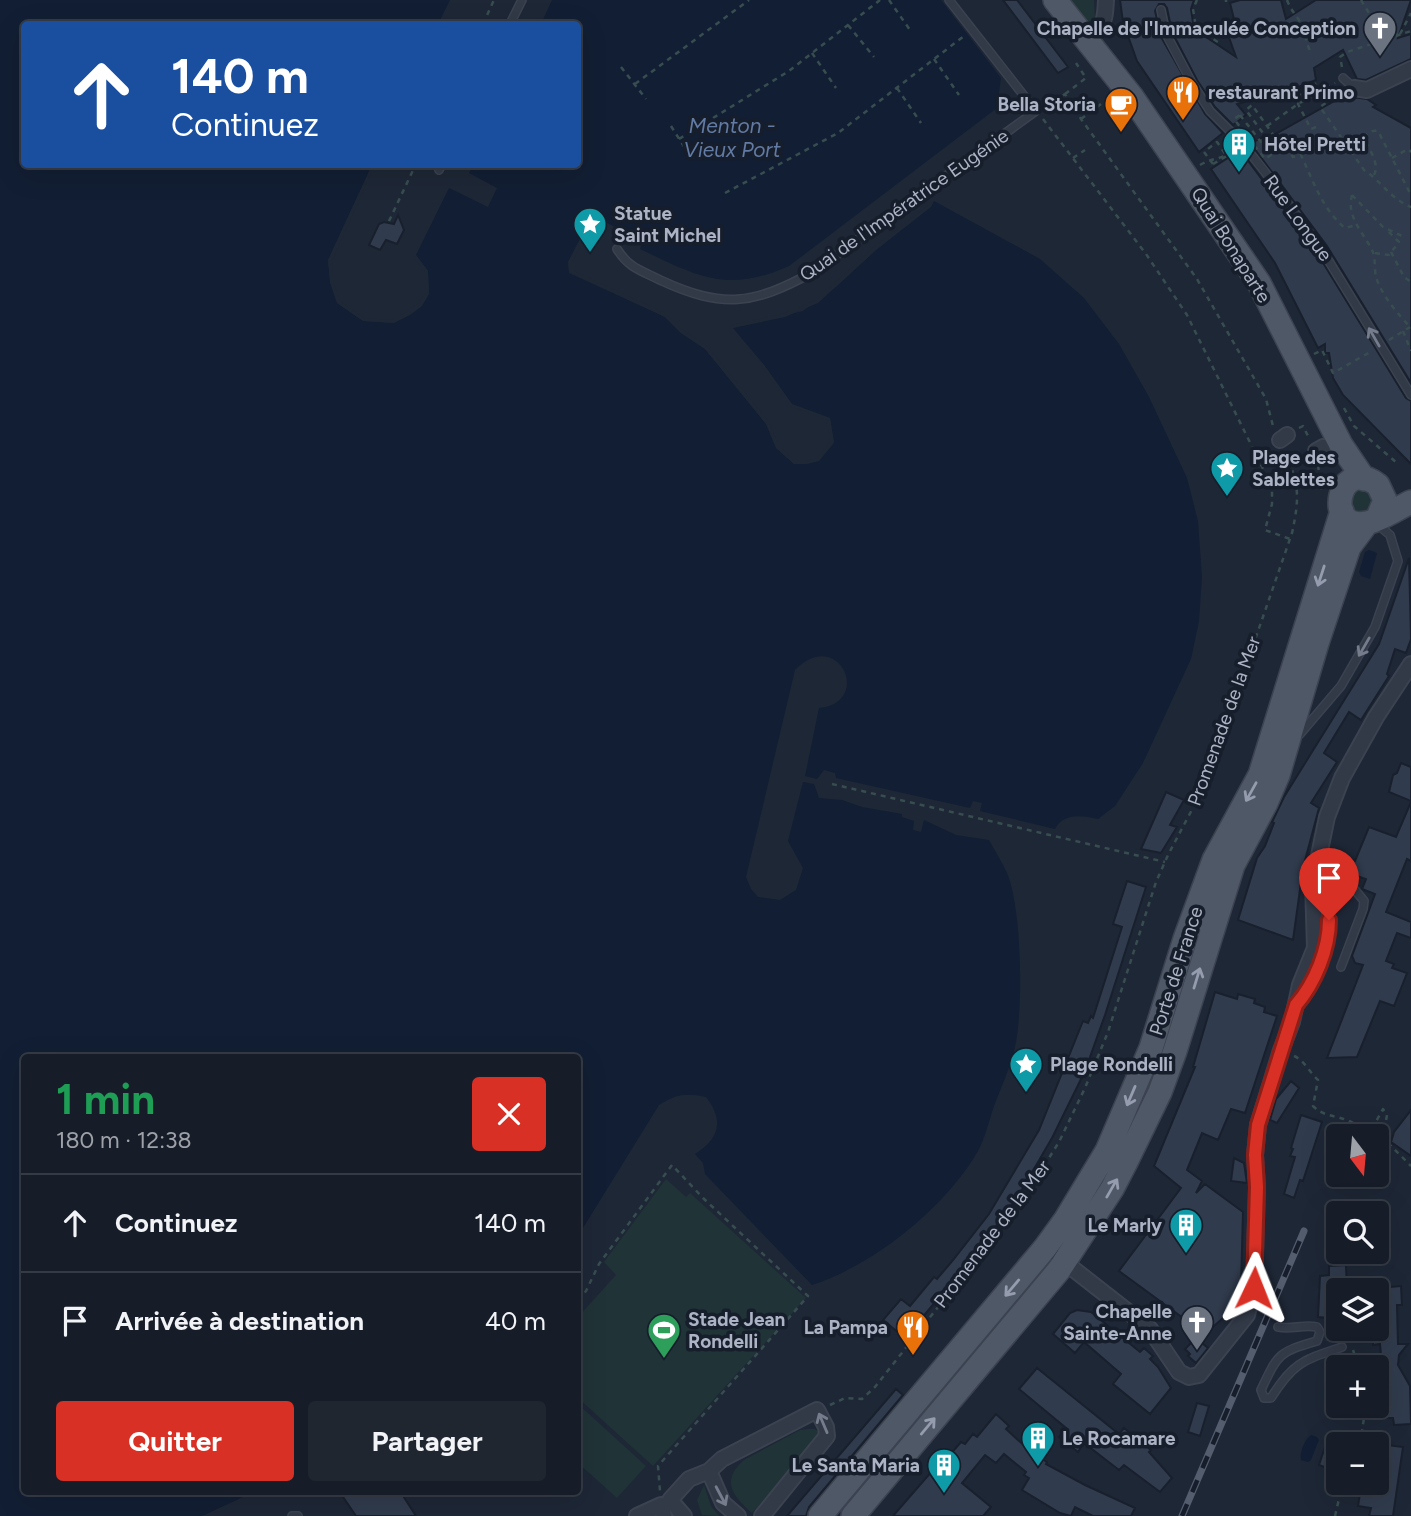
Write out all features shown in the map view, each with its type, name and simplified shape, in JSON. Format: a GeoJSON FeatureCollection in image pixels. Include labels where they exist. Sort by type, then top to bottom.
{"type":"FeatureCollection","features":[{"type":"Feature","properties":{"kind":"main road","name":"Quai Bonaparte"},"geometry":{"type":"LineString","coordinates":[[1055,0],[1132,97],[1259,283],[1330,445],[1354,483]]}},
{"type":"Feature","properties":{"kind":"main road"},"geometry":{"type":"LineString","coordinates":[[1372,521],[1385,504],[1383,493],[1376,483],[1354,483],[1339,499],[1342,511],[1350,521],[1372,521],[1411,502]]}},
{"type":"Feature","properties":{"kind":"main road"},"geometry":{"type":"LineString","coordinates":[[1383,493],[1411,502]]}},
{"type":"Feature","properties":{"kind":"main road","name":"Porte de France"},"geometry":{"type":"LineString","coordinates":[[820,1516],[1045,1248],[1107,1151],[1151,1048],[1185,939],[1214,860],[1260,775],[1342,511]]}},
{"type":"Feature","properties":{"kind":"main road","name":"Porte de France"},"geometry":{"type":"LineString","coordinates":[[853,1516],[1065,1262],[1112,1189],[1160,1092],[1233,865],[1266,803],[1289,740],[1310,708],[1349,547],[1372,521]]}},
{"type":"Feature","properties":{"kind":"street"},"geometry":{"type":"LineString","coordinates":[[1094,32],[1102,26],[1106,0]]}},
{"type":"Feature","properties":{"kind":"street"},"geometry":{"type":"LineString","coordinates":[[1351,89],[1367,90],[1411,69]]}},
{"type":"Feature","properties":{"kind":"street"},"geometry":{"type":"LineString","coordinates":[[1045,1248],[1150,1329],[1179,1372],[1189,1377],[1199,1376],[1251,1316],[1258,1125],[1300,985],[1315,948],[1313,884],[1327,817],[1342,778],[1376,717],[1411,664]]}},
{"type":"Feature","properties":{"kind":"street"},"geometry":{"type":"LineString","coordinates":[[637,1516],[665,1507],[689,1479],[709,1471],[722,1459],[817,1410],[826,1427],[827,1436],[762,1516]]}},
{"type":"Feature","properties":{"kind":"street"},"geometry":{"type":"LineString","coordinates":[[709,1471],[723,1503],[738,1516]]}},
{"type":"Feature","properties":{"kind":"street"},"geometry":{"type":"LineString","coordinates":[[665,1507],[684,1516]]}},
{"type":"Feature","properties":{"kind":"lane"},"geometry":{"type":"LineString","coordinates":[[512,21],[522,0]]}},
{"type":"Feature","properties":{"kind":"lane"},"geometry":{"type":"LineString","coordinates":[[949,0],[1037,111]]}},
{"type":"Feature","properties":{"kind":"lane","name":"Rue Longue"},"geometry":{"type":"LineString","coordinates":[[1161,10],[1166,34],[1210,111],[1243,144],[1322,250],[1411,395]]}},
{"type":"Feature","properties":{"kind":"lane"},"geometry":{"type":"LineString","coordinates":[[1343,78],[1351,89]]}},
{"type":"Feature","properties":{"kind":"lane","name":"Quai de l'Impératrice Eugénie"},"geometry":{"type":"LineString","coordinates":[[617,249],[627,264],[689,293],[716,299],[746,299],[779,291],[813,272],[1037,111]]}},
{"type":"Feature","properties":{"kind":"lane"},"geometry":{"type":"LineString","coordinates":[[1310,708],[1341,686],[1376,627],[1398,561],[1390,535],[1372,521]]}},
{"type":"Feature","properties":{"kind":"lane"},"geometry":{"type":"LineString","coordinates":[[1296,1005],[1307,992],[1326,947],[1331,900],[1337,893],[1354,890],[1364,901],[1363,909],[1341,967]]}},
{"type":"Feature","properties":{"kind":"lane"},"geometry":{"type":"LineString","coordinates":[[1278,1326],[1289,1328],[1309,1325],[1317,1327],[1320,1332],[1317,1341],[1289,1349],[1277,1357],[1261,1390],[1264,1398],[1271,1398],[1284,1377],[1302,1361],[1342,1347]]}},
{"type":"Feature","properties":{"kind":"lane"},"geometry":{"type":"LineString","coordinates":[[292,1516],[298,1516]]}},
{"type":"Feature","properties":{"kind":"path"},"geometry":{"type":"LineString","coordinates":[[484,21],[494,0]]}},
{"type":"Feature","properties":{"kind":"path"},"geometry":{"type":"LineString","coordinates":[[635,84],[749,0]]}},
{"type":"Feature","properties":{"kind":"path"},"geometry":{"type":"LineString","coordinates":[[679,139],[789,71],[880,0]]}},
{"type":"Feature","properties":{"kind":"path"},"geometry":{"type":"LineString","coordinates":[[889,0],[910,30]]}},
{"type":"Feature","properties":{"kind":"path"},"geometry":{"type":"LineString","coordinates":[[1197,0],[1193,9],[1196,28],[1221,44]]}},
{"type":"Feature","properties":{"kind":"path"},"geometry":{"type":"LineString","coordinates":[[1287,0],[1292,13],[1300,22],[1311,53]]}},
{"type":"Feature","properties":{"kind":"path"},"geometry":{"type":"LineString","coordinates":[[1361,0],[1380,32],[1399,35]]}},
{"type":"Feature","properties":{"kind":"path"},"geometry":{"type":"LineString","coordinates":[[1399,35],[1411,13]]}},
{"type":"Feature","properties":{"kind":"path"},"geometry":{"type":"LineString","coordinates":[[848,25],[874,57]]}},
{"type":"Feature","properties":{"kind":"path"},"geometry":{"type":"LineString","coordinates":[[1268,125],[1343,78],[1340,57],[1347,52],[1411,31]]}},
{"type":"Feature","properties":{"kind":"path"},"geometry":{"type":"LineString","coordinates":[[725,193],[838,133],[967,34]]}},
{"type":"Feature","properties":{"kind":"path"},"geometry":{"type":"LineString","coordinates":[[811,53],[836,88]]}},
{"type":"Feature","properties":{"kind":"path"},"geometry":{"type":"LineString","coordinates":[[934,60],[959,94]]}},
{"type":"Feature","properties":{"kind":"path"},"geometry":{"type":"LineString","coordinates":[[1076,63],[1086,78],[1037,111],[1146,254],[1187,315],[1272,486],[1272,504],[1265,530],[1290,538]]}},
{"type":"Feature","properties":{"kind":"path"},"geometry":{"type":"LineString","coordinates":[[621,67],[646,99]]}},
{"type":"Feature","properties":{"kind":"path"},"geometry":{"type":"LineString","coordinates":[[1316,127],[1311,129],[1298,104],[1304,86],[1321,83],[1329,87]]}},
{"type":"Feature","properties":{"kind":"path"},"geometry":{"type":"LineString","coordinates":[[897,88],[920,123]]}},
{"type":"Feature","properties":{"kind":"path"},"geometry":{"type":"LineString","coordinates":[[1351,89],[1320,107],[1364,170],[1399,202],[1411,207]]}},
{"type":"Feature","properties":{"kind":"path","name":"Promenade de la Mer"},"geometry":{"type":"LineString","coordinates":[[817,1410],[845,1398],[862,1399],[875,1387],[1024,1198],[1059,1142],[1108,1032],[1165,862],[1204,787],[1290,538],[1298,506],[1298,485],[1284,438],[1274,429],[1266,399],[1197,279],[1065,94]]}},
{"type":"Feature","properties":{"kind":"path"},"geometry":{"type":"LineString","coordinates":[[1081,119],[1110,97]]}},
{"type":"Feature","properties":{"kind":"path"},"geometry":{"type":"LineString","coordinates":[[1282,148],[1276,151],[1246,110],[1252,105],[1282,148],[1287,149],[1293,157],[1307,152]]}},
{"type":"Feature","properties":{"kind":"path"},"geometry":{"type":"LineString","coordinates":[[1234,120],[1240,115],[1271,155]]}},
{"type":"Feature","properties":{"kind":"path"},"geometry":{"type":"LineString","coordinates":[[671,126],[688,153]]}},
{"type":"Feature","properties":{"kind":"path"},"geometry":{"type":"LineString","coordinates":[[1256,135],[1261,131]]}},
{"type":"Feature","properties":{"kind":"path"},"geometry":{"type":"LineString","coordinates":[[1373,176],[1377,170],[1364,138],[1367,133],[1378,131],[1411,195]]}},
{"type":"Feature","properties":{"kind":"path"},"geometry":{"type":"LineString","coordinates":[[1194,168],[1212,158],[1226,155],[1217,142],[1204,152],[1213,164],[1232,153],[1221,137]]}},
{"type":"Feature","properties":{"kind":"path"},"geometry":{"type":"LineString","coordinates":[[1392,158],[1408,149],[1411,152]]}},
{"type":"Feature","properties":{"kind":"path"},"geometry":{"type":"LineString","coordinates":[[1073,158],[1085,150]]}},
{"type":"Feature","properties":{"kind":"path"},"geometry":{"type":"LineString","coordinates":[[1301,155],[1333,217],[1345,228],[1356,225]]}},
{"type":"Feature","properties":{"kind":"path"},"geometry":{"type":"LineString","coordinates":[[389,221],[414,168]]}},
{"type":"Feature","properties":{"kind":"path"},"geometry":{"type":"LineString","coordinates":[[1317,353],[1322,350],[1333,373],[1410,327],[1379,285],[1374,253],[1356,225],[1350,205],[1352,195],[1399,242],[1389,255],[1374,253]]}},
{"type":"Feature","properties":{"kind":"path"},"geometry":{"type":"LineString","coordinates":[[1385,228],[1402,236]]}},
{"type":"Feature","properties":{"kind":"path"},"geometry":{"type":"LineString","coordinates":[[1391,252],[1404,277],[1411,282]]}},
{"type":"Feature","properties":{"kind":"path"},"geometry":{"type":"LineString","coordinates":[[1403,331],[1411,351]]}},
{"type":"Feature","properties":{"kind":"path"},"geometry":{"type":"LineString","coordinates":[[1322,497],[1330,445],[1368,436],[1397,463]]}},
{"type":"Feature","properties":{"kind":"path"},"geometry":{"type":"LineString","coordinates":[[832,784],[1165,862]]}},
{"type":"Feature","properties":{"kind":"path"},"geometry":{"type":"LineString","coordinates":[[1281,1050],[1300,1059],[1318,1080],[1313,1106],[1318,1111],[1330,1117],[1348,1120],[1369,1134],[1383,1109],[1387,1115],[1383,1138],[1411,1166]]}},
{"type":"Feature","properties":{"kind":"path"},"geometry":{"type":"LineString","coordinates":[[581,1297],[599,1264],[672,1165],[703,1198],[808,1296],[658,1466],[665,1507]]}},
{"type":"Feature","properties":{"kind":"path"},"geometry":{"type":"LineString","coordinates":[[1342,1347],[1352,1349],[1354,1355]]}},
{"type":"Feature","properties":{"kind":"path"},"geometry":{"type":"LineString","coordinates":[[1335,1516],[1340,1495]]}},
{"type":"Feature","properties":{"kind":"green space"},"geometry":{"type":"Polygon","coordinates":[[[1070,0],[1094,0],[1095,20],[1087,22],[1070,0]]]}},
{"type":"Feature","properties":{"kind":"green space"},"geometry":{"type":"Polygon","coordinates":[[[1362,488],[1369,490],[1375,506],[1364,515],[1352,510],[1351,495],[1362,488]]]}},
{"type":"Feature","properties":{"kind":"green space","name":"Stade Jean Rondelli"},"geometry":{"type":"Polygon","coordinates":[[[666,1179],[686,1197],[690,1193],[806,1298],[653,1466],[581,1401],[581,1314],[616,1275],[604,1262],[666,1179]]]}},
{"type":"Feature","properties":{"kind":"green space"},"geometry":{"type":"Polygon","coordinates":[[[581,1407],[646,1466],[617,1498],[581,1466],[581,1407]]]}},
{"type":"Feature","properties":{"kind":"green space"},"geometry":{"type":"Polygon","coordinates":[[[815,1429],[822,1434],[752,1513],[739,1501],[732,1488],[732,1475],[737,1468],[744,1460],[800,1430],[815,1429]]]}},
{"type":"Feature","properties":{"kind":"green space"},"geometry":{"type":"Polygon","coordinates":[[[704,1485],[711,1506],[719,1516],[702,1515],[697,1500],[704,1485]]]}},
{"type":"Feature","properties":{"kind":"water","name":"Menton - Vieux Port"},"geometry":{"type":"Polygon","coordinates":[[[0,0],[450,0],[440,21],[21,21],[21,168],[371,168],[328,260],[330,282],[337,303],[363,321],[394,323],[422,305],[429,294],[428,271],[416,255],[449,188],[488,207],[497,188],[469,173],[472,168],[581,168],[581,21],[542,21],[552,0],[941,0],[1001,78],[997,108],[789,266],[748,279],[730,280],[696,274],[640,249],[643,241],[603,221],[598,230],[588,229],[568,262],[569,273],[665,317],[681,333],[705,349],[766,424],[776,448],[794,464],[819,461],[834,443],[830,418],[792,404],[764,365],[732,328],[803,311],[836,287],[934,201],[1040,259],[1084,298],[1119,344],[1149,397],[1187,478],[1198,521],[1202,577],[1199,621],[1191,659],[1143,763],[1115,806],[1098,819],[1080,816],[1069,818],[1063,820],[1055,829],[980,811],[982,803],[973,801],[970,808],[836,778],[835,773],[824,770],[817,779],[805,776],[819,708],[836,703],[844,693],[847,682],[844,670],[836,661],[825,657],[811,659],[795,670],[746,877],[758,897],[780,900],[796,890],[803,868],[788,841],[803,782],[814,784],[819,798],[842,800],[862,807],[902,814],[902,817],[914,821],[913,830],[921,832],[924,820],[956,835],[989,840],[1007,873],[1016,910],[1020,961],[1017,1034],[1010,1065],[978,1151],[947,1193],[906,1232],[859,1264],[812,1285],[705,1174],[703,1163],[695,1154],[710,1142],[717,1128],[715,1113],[706,1097],[681,1095],[659,1105],[581,1231],[581,1054],[21,1054],[21,1495],[247,1495],[202,1516],[0,1516],[0,0]]]}},
{"type":"Feature","properties":{"kind":"water"},"geometry":{"type":"Polygon","coordinates":[[[1369,550],[1377,553],[1370,579],[1361,576],[1359,572],[1365,552],[1369,550]]]}},
{"type":"Feature","properties":{"kind":"water"},"geometry":{"type":"Polygon","coordinates":[[[1311,1435],[1319,1440],[1308,1462],[1301,1460],[1301,1454],[1311,1435]]]}},
{"type":"Feature","properties":{"kind":"pier"},"geometry":{"type":"Polygon","coordinates":[[[371,168],[373,168],[332,261],[333,281],[340,301],[364,318],[393,320],[419,303],[425,293],[425,272],[414,258],[416,255],[428,271],[429,294],[422,306],[394,323],[363,321],[337,303],[330,282],[328,260],[371,168]]]}},
{"type":"Feature","properties":{"kind":"pier"},"geometry":{"type":"Polygon","coordinates":[[[934,201],[931,207],[876,250],[818,303],[785,317],[733,328],[792,404],[830,418],[834,442],[819,461],[807,464],[794,464],[776,448],[766,424],[705,349],[681,333],[665,317],[569,272],[568,262],[584,231],[598,230],[596,234],[587,234],[572,262],[572,270],[667,314],[683,330],[707,346],[769,422],[779,446],[795,461],[806,461],[817,458],[830,441],[827,420],[790,406],[762,367],[729,330],[729,326],[785,313],[816,300],[874,247],[934,201]]]}},
{"type":"Feature","properties":{"kind":"building"},"geometry":{"type":"Polygon","coordinates":[[[1003,0],[1017,0],[1068,67],[1058,73],[1003,0]]]}},
{"type":"Feature","properties":{"kind":"building"},"geometry":{"type":"Polygon","coordinates":[[[1120,0],[1194,0],[1191,9],[1194,29],[1236,57],[1226,29],[1236,27],[1230,3],[1240,0],[1281,0],[1286,19],[1316,0],[1411,0],[1398,38],[1411,34],[1411,59],[1366,80],[1357,79],[1343,50],[1314,68],[1316,80],[1237,104],[1246,115],[1233,125],[1215,107],[1197,80],[1172,32],[1167,8],[1164,4],[1159,4],[1155,11],[1161,37],[1205,114],[1223,133],[1199,152],[1137,61],[1123,22],[1120,0]]]}},
{"type":"Feature","properties":{"kind":"building"},"geometry":{"type":"Polygon","coordinates":[[[1347,94],[1367,99],[1376,105],[1373,107],[1411,128],[1411,383],[1327,246],[1251,144],[1262,137],[1265,140],[1347,94]]]}},
{"type":"Feature","properties":{"kind":"building"},"geometry":{"type":"Polygon","coordinates":[[[1240,150],[1317,253],[1406,398],[1411,401],[1411,464],[1343,395],[1333,378],[1325,344],[1318,348],[1275,263],[1211,169],[1240,150]]]}},
{"type":"Feature","properties":{"kind":"building"},"geometry":{"type":"Polygon","coordinates":[[[398,215],[404,230],[397,244],[386,240],[380,250],[369,245],[379,224],[394,224],[398,215]]]}},
{"type":"Feature","properties":{"kind":"building"},"geometry":{"type":"Polygon","coordinates":[[[1409,558],[1411,639],[1406,653],[1395,649],[1387,674],[1389,676],[1361,720],[1349,712],[1324,753],[1337,762],[1311,803],[1319,808],[1303,868],[1293,940],[1238,920],[1257,858],[1265,846],[1274,823],[1272,822],[1284,797],[1379,644],[1409,558]]]}},
{"type":"Feature","properties":{"kind":"building"},"geometry":{"type":"Polygon","coordinates":[[[1401,763],[1411,767],[1411,801],[1389,792],[1393,775],[1397,773],[1401,763]]]}},
{"type":"Feature","properties":{"kind":"building"},"geometry":{"type":"Polygon","coordinates":[[[1166,792],[1184,800],[1170,825],[1177,827],[1161,853],[1141,849],[1166,792]]]}},
{"type":"Feature","properties":{"kind":"building"},"geometry":{"type":"Polygon","coordinates":[[[1411,802],[1411,861],[1407,859],[1386,912],[1411,922],[1411,938],[1397,933],[1386,961],[1394,964],[1392,968],[1407,973],[1394,1006],[1380,1001],[1357,1057],[1327,1058],[1363,965],[1355,963],[1352,956],[1375,894],[1362,889],[1366,879],[1345,872],[1350,859],[1355,861],[1369,827],[1396,837],[1411,802]]]}},
{"type":"Feature","properties":{"kind":"building"},"geometry":{"type":"Polygon","coordinates":[[[1127,881],[1146,887],[1085,1071],[1052,1138],[1016,1200],[905,1338],[883,1320],[901,1299],[910,1306],[934,1277],[937,1279],[953,1260],[989,1214],[1039,1130],[1083,1021],[1088,1023],[1091,1016],[1093,1018],[1122,927],[1113,924],[1127,881]]]}},
{"type":"Feature","properties":{"kind":"building"},"geometry":{"type":"Polygon","coordinates":[[[1215,992],[1237,999],[1238,994],[1255,999],[1254,1003],[1265,1007],[1264,1012],[1277,1016],[1245,1113],[1231,1109],[1218,1140],[1202,1133],[1187,1170],[1202,1181],[1196,1193],[1205,1184],[1243,1212],[1241,1285],[1223,1318],[1205,1334],[1119,1271],[1181,1188],[1154,1166],[1195,1067],[1215,992]]]}},
{"type":"Feature","properties":{"kind":"building"},"geometry":{"type":"Polygon","coordinates":[[[1291,1081],[1299,1088],[1277,1123],[1270,1120],[1276,1099],[1291,1081]]]}},
{"type":"Feature","properties":{"kind":"building"},"geometry":{"type":"Polygon","coordinates":[[[1411,1110],[1411,1156],[1391,1142],[1394,1132],[1411,1110]]]}},
{"type":"Feature","properties":{"kind":"building"},"geometry":{"type":"Polygon","coordinates":[[[1301,1115],[1322,1122],[1303,1181],[1300,1180],[1294,1198],[1284,1194],[1295,1157],[1290,1156],[1293,1149],[1291,1148],[1301,1115]]]}},
{"type":"Feature","properties":{"kind":"building"},"geometry":{"type":"Polygon","coordinates":[[[1234,1158],[1244,1163],[1247,1183],[1231,1181],[1234,1158]]]}},
{"type":"Feature","properties":{"kind":"building"},"geometry":{"type":"Polygon","coordinates":[[[1346,1265],[1347,1278],[1326,1278],[1326,1318],[1318,1317],[1320,1276],[1329,1275],[1329,1266],[1346,1265]]]}},
{"type":"Feature","properties":{"kind":"building"},"geometry":{"type":"Polygon","coordinates":[[[1401,1286],[1402,1305],[1397,1305],[1398,1344],[1408,1344],[1399,1355],[1398,1365],[1410,1386],[1411,1424],[1394,1425],[1393,1418],[1389,1418],[1389,1355],[1381,1355],[1380,1344],[1373,1345],[1373,1341],[1389,1341],[1389,1287],[1401,1286]]]}},
{"type":"Feature","properties":{"kind":"building"},"geometry":{"type":"Polygon","coordinates":[[[1077,1310],[1091,1312],[1140,1352],[1144,1348],[1153,1356],[1150,1359],[1171,1388],[1150,1414],[1113,1384],[1121,1374],[1084,1342],[1075,1353],[1053,1334],[1070,1313],[1077,1310]]]}},
{"type":"Feature","properties":{"kind":"building","name":"Chapelle Sainte-Anne"},"geometry":{"type":"Polygon","coordinates":[[[1196,1338],[1208,1348],[1196,1363],[1185,1349],[1196,1338]]]}},
{"type":"Feature","properties":{"kind":"building"},"geometry":{"type":"Polygon","coordinates":[[[1037,1368],[1119,1434],[1124,1428],[1151,1450],[1149,1452],[1172,1478],[1160,1492],[1124,1465],[1119,1470],[1084,1443],[1078,1452],[1059,1437],[1066,1428],[1019,1389],[1037,1368]]]}},
{"type":"Feature","properties":{"kind":"building"},"geometry":{"type":"Polygon","coordinates":[[[896,1389],[903,1395],[809,1507],[806,1516],[787,1516],[896,1389]]]}},
{"type":"Feature","properties":{"kind":"building"},"geometry":{"type":"Polygon","coordinates":[[[1197,1403],[1209,1406],[1200,1436],[1188,1432],[1197,1403]]]}},
{"type":"Feature","properties":{"kind":"building"},"geometry":{"type":"Polygon","coordinates":[[[996,1414],[1009,1426],[1006,1429],[1031,1452],[1047,1462],[1046,1464],[1135,1508],[1131,1516],[1093,1516],[1075,1507],[1071,1516],[1060,1513],[1022,1490],[1029,1478],[1024,1475],[1026,1472],[1004,1454],[996,1463],[985,1455],[962,1483],[991,1507],[983,1516],[893,1516],[939,1463],[941,1465],[961,1442],[965,1444],[973,1434],[977,1437],[996,1414]]]}},
{"type":"Feature","properties":{"kind":"building"},"geometry":{"type":"Polygon","coordinates":[[[1326,1444],[1326,1468],[1319,1465],[1326,1444]]]}},
{"type":"Feature","properties":{"kind":"building"},"geometry":{"type":"Polygon","coordinates":[[[1389,1445],[1403,1447],[1393,1516],[1369,1516],[1371,1508],[1358,1506],[1360,1495],[1389,1495],[1389,1445]]]}},
{"type":"Feature","properties":{"kind":"building"},"geometry":{"type":"Polygon","coordinates":[[[342,1495],[403,1495],[416,1516],[356,1516],[342,1495]]]}},
{"type":"Feature","properties":{"kind":"railway"},"geometry":{"type":"LineString","coordinates":[[1182,1516],[1304,1231]]}},
{"type":"Feature","properties":{"kind":"place","name":"Chapelle de l'Immaculée Conception"},"geometry":{"type":"Point","coordinates":[1380,58]}},
{"type":"Feature","properties":{"kind":"place","name":"restaurant Primo"},"geometry":{"type":"Point","coordinates":[1183,122]}},
{"type":"Feature","properties":{"kind":"place","name":"Bella Storia"},"geometry":{"type":"Point","coordinates":[1121,134]}},
{"type":"Feature","properties":{"kind":"place","name":"Hôtel Pretti"},"geometry":{"type":"Point","coordinates":[1239,174]}},
{"type":"Feature","properties":{"kind":"place","name":"Statue Saint Michel"},"geometry":{"type":"Point","coordinates":[590,254]}},
{"type":"Feature","properties":{"kind":"place","name":"Plage des Sablettes"},"geometry":{"type":"Point","coordinates":[1227,498]}},
{"type":"Feature","properties":{"kind":"place","name":"Plage Rondelli"},"geometry":{"type":"Point","coordinates":[1026,1094]}},
{"type":"Feature","properties":{"kind":"place","name":"Le Marly"},"geometry":{"type":"Point","coordinates":[1186,1255]}},
{"type":"Feature","properties":{"kind":"place","name":"Chapelle Sainte-Anne"},"geometry":{"type":"Point","coordinates":[1197,1352]}},
{"type":"Feature","properties":{"kind":"place","name":"La Pampa"},"geometry":{"type":"Point","coordinates":[913,1357]}},
{"type":"Feature","properties":{"kind":"place","name":"Stade Jean Rondelli"},"geometry":{"type":"Point","coordinates":[664,1360]}},
{"type":"Feature","properties":{"kind":"place","name":"Le Rocamare"},"geometry":{"type":"Point","coordinates":[1038,1468]}},
{"type":"Feature","properties":{"kind":"place","name":"Le Santa Maria"},"geometry":{"type":"Point","coordinates":[944,1495]}},
{"type":"Feature","properties":{"kind":"route"},"geometry":{"type":"LineString","coordinates":[[1254,1288],[1257,1187],[1255,1155],[1258,1125],[1296,1005],[1307,992],[1326,947],[1329,920]]}}]}
